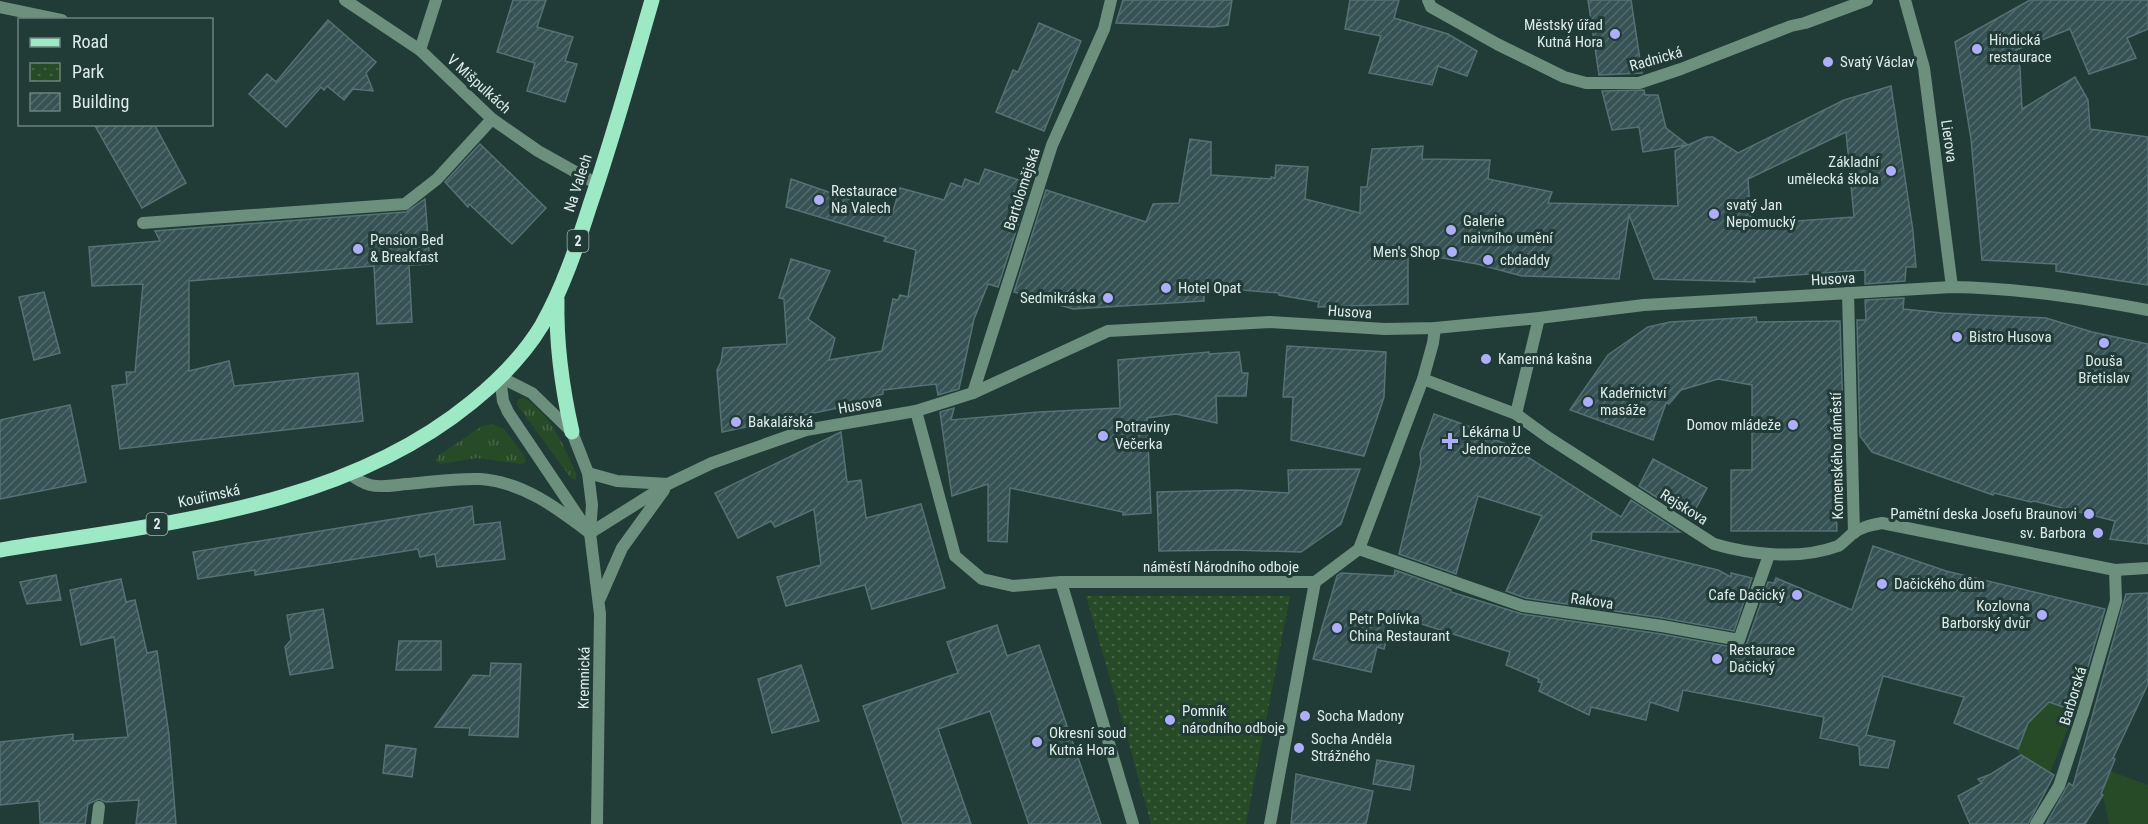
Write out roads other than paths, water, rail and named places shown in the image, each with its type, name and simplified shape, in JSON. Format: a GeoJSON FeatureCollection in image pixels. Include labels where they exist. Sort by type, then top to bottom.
{"type":"FeatureCollection","features":[{"type":"Feature","properties":{"kind":"main road","name":"Na Valech"},"geometry":{"type":"LineString","coordinates":[[486,390],[529,345],[557,296],[597,184],[652,0]]}},
{"type":"Feature","properties":{"kind":"main road"},"geometry":{"type":"LineString","coordinates":[[557,296],[559,367],[572,432]]}},
{"type":"Feature","properties":{"kind":"main road","name":"Kouřimská"},"geometry":{"type":"LineString","coordinates":[[0,550],[196,517],[313,488],[375,463],[444,423],[486,390]]}},
{"type":"Feature","properties":{"kind":"street","name":"V Mišpulkách"},"geometry":{"type":"LineString","coordinates":[[345,0],[420,50],[492,119],[565,168],[597,184]]}},
{"type":"Feature","properties":{"kind":"street"},"geometry":{"type":"LineString","coordinates":[[420,50],[436,0]]}},
{"type":"Feature","properties":{"kind":"street","name":"Bartolomějská"},"geometry":{"type":"LineString","coordinates":[[973,393],[1052,145],[1104,29],[1112,0]]}},
{"type":"Feature","properties":{"kind":"street","name":"Radnická"},"geometry":{"type":"LineString","coordinates":[[1428,0],[1431,7],[1497,44],[1564,77],[1586,83],[1639,83],[1867,0]]}},
{"type":"Feature","properties":{"kind":"street","name":"Lierova"},"geometry":{"type":"LineString","coordinates":[[1904,0],[1924,68],[1952,287]]}},
{"type":"Feature","properties":{"kind":"street"},"geometry":{"type":"LineString","coordinates":[[0,7],[52,18]]}},
{"type":"Feature","properties":{"kind":"street"},"geometry":{"type":"LineString","coordinates":[[143,223],[405,204],[437,179],[492,119]]}},
{"type":"Feature","properties":{"kind":"street","name":"Husova"},"geometry":{"type":"LineString","coordinates":[[590,533],[668,484],[712,463],[806,430],[916,411],[973,393],[1108,331],[1270,322],[1385,329],[1435,328],[1644,305],[1952,287],[1994,288],[2049,294],[2148,310]]}},
{"type":"Feature","properties":{"kind":"street","name":"Komenského náměstí"},"geometry":{"type":"LineString","coordinates":[[1848,293],[1854,532],[1882,523],[2115,570],[2148,568]]}},
{"type":"Feature","properties":{"kind":"street"},"geometry":{"type":"LineString","coordinates":[[1516,414],[1539,318]]}},
{"type":"Feature","properties":{"kind":"street"},"geometry":{"type":"LineString","coordinates":[[1315,582],[1359,549],[1423,379],[1435,328]]}},
{"type":"Feature","properties":{"kind":"street"},"geometry":{"type":"LineString","coordinates":[[500,377],[532,393],[572,432],[588,473],[592,505],[590,533]]}},
{"type":"Feature","properties":{"kind":"street"},"geometry":{"type":"LineString","coordinates":[[500,377],[503,401],[508,412],[590,533]]}},
{"type":"Feature","properties":{"kind":"street","name":"Rejskova"},"geometry":{"type":"LineString","coordinates":[[1423,379],[1516,414],[1549,438],[1714,544],[1734,550],[1769,555],[1816,551],[1839,545],[1854,532]]}},
{"type":"Feature","properties":{"kind":"street","name":"náměstí Národního odboje"},"geometry":{"type":"LineString","coordinates":[[916,411],[955,556],[982,579],[1013,586],[1061,582],[1315,582],[1270,824]]}},
{"type":"Feature","properties":{"kind":"street"},"geometry":{"type":"LineString","coordinates":[[588,473],[617,481],[668,484]]}},
{"type":"Feature","properties":{"kind":"street"},"geometry":{"type":"LineString","coordinates":[[350,474],[363,482],[383,486],[481,479],[498,482],[529,492],[562,512],[590,533]]}},
{"type":"Feature","properties":{"kind":"street"},"geometry":{"type":"LineString","coordinates":[[600,598],[622,548],[668,484]]}},
{"type":"Feature","properties":{"kind":"street","name":"Kremnická"},"geometry":{"type":"LineString","coordinates":[[590,533],[600,598],[597,824]]}},
{"type":"Feature","properties":{"kind":"street","name":"Rakova"},"geometry":{"type":"LineString","coordinates":[[1359,549],[1523,606],[1662,626],[1739,640],[1769,555]]}},
{"type":"Feature","properties":{"kind":"street","name":"Barborská"},"geometry":{"type":"LineString","coordinates":[[2036,824],[2059,786],[2083,713],[2116,601],[2115,570]]}},
{"type":"Feature","properties":{"kind":"street"},"geometry":{"type":"LineString","coordinates":[[1061,582],[1133,824]]}},
{"type":"Feature","properties":{"kind":"street"},"geometry":{"type":"LineString","coordinates":[[97,824],[99,807]]}},
{"type":"Feature","properties":{"kind":"place","name":"Městský úřad Kutná Hora"},"geometry":{"type":"Point","coordinates":[1615,34]}},
{"type":"Feature","properties":{"kind":"place","name":"Hindická restaurace"},"geometry":{"type":"Point","coordinates":[1977,49]}},
{"type":"Feature","properties":{"kind":"place","name":"Svatý Václav"},"geometry":{"type":"Point","coordinates":[1828,62]}},
{"type":"Feature","properties":{"kind":"place","name":"Základní umělecká škola"},"geometry":{"type":"Point","coordinates":[1891,171]}},
{"type":"Feature","properties":{"kind":"place","name":"Restaurace Na Valech"},"geometry":{"type":"Point","coordinates":[819,200]}},
{"type":"Feature","properties":{"kind":"place","name":"svatý Jan Nepomucký"},"geometry":{"type":"Point","coordinates":[1714,214]}},
{"type":"Feature","properties":{"kind":"place","name":"Galerie naivního umění"},"geometry":{"type":"Point","coordinates":[1451,230]}},
{"type":"Feature","properties":{"kind":"place","name":"Pension Bed & Breakfast"},"geometry":{"type":"Point","coordinates":[358,249]}},
{"type":"Feature","properties":{"kind":"place","name":"Men's Shop"},"geometry":{"type":"Point","coordinates":[1452,252]}},
{"type":"Feature","properties":{"kind":"place","name":"cbdaddy"},"geometry":{"type":"Point","coordinates":[1488,260]}},
{"type":"Feature","properties":{"kind":"place","name":"Hotel Opat"},"geometry":{"type":"Point","coordinates":[1166,288]}},
{"type":"Feature","properties":{"kind":"place","name":"Sedmikráska"},"geometry":{"type":"Point","coordinates":[1108,298]}},
{"type":"Feature","properties":{"kind":"place","name":"Bistro Husova"},"geometry":{"type":"Point","coordinates":[1957,337]}},
{"type":"Feature","properties":{"kind":"place","name":"Douša Břetislav"},"geometry":{"type":"Point","coordinates":[2104,343]}},
{"type":"Feature","properties":{"kind":"place","name":"Kamenná kašna"},"geometry":{"type":"Point","coordinates":[1486,359]}},
{"type":"Feature","properties":{"kind":"place","name":"Kadeřnictví masáže"},"geometry":{"type":"Point","coordinates":[1588,402]}},
{"type":"Feature","properties":{"kind":"place","name":"Bakalářská"},"geometry":{"type":"Point","coordinates":[736,422]}},
{"type":"Feature","properties":{"kind":"place","name":"Domov mládeže"},"geometry":{"type":"Point","coordinates":[1793,425]}},
{"type":"Feature","properties":{"kind":"place","name":"Potraviny Večerka"},"geometry":{"type":"Point","coordinates":[1103,436]}},
{"type":"Feature","properties":{"kind":"place","name":"Lékárna U Jednorožce"},"geometry":{"type":"Point","coordinates":[1450,441]}},
{"type":"Feature","properties":{"kind":"place","name":"Pamětní deska Josefu Braunovi"},"geometry":{"type":"Point","coordinates":[2089,514]}},
{"type":"Feature","properties":{"kind":"place","name":"sv. Barbora"},"geometry":{"type":"Point","coordinates":[2098,533]}},
{"type":"Feature","properties":{"kind":"place","name":"Dačického dům"},"geometry":{"type":"Point","coordinates":[1882,584]}},
{"type":"Feature","properties":{"kind":"place","name":"Cafe Dačický"},"geometry":{"type":"Point","coordinates":[1797,595]}},
{"type":"Feature","properties":{"kind":"place","name":"Kozlovna Barborský dvůr"},"geometry":{"type":"Point","coordinates":[2042,615]}},
{"type":"Feature","properties":{"kind":"place","name":"Petr Polívka China Restaurant"},"geometry":{"type":"Point","coordinates":[1337,628]}},
{"type":"Feature","properties":{"kind":"place","name":"Restaurace Dačický"},"geometry":{"type":"Point","coordinates":[1717,659]}},
{"type":"Feature","properties":{"kind":"place","name":"Socha Madony"},"geometry":{"type":"Point","coordinates":[1305,716]}},
{"type":"Feature","properties":{"kind":"place","name":"Pomník národního odboje"},"geometry":{"type":"Point","coordinates":[1170,720]}},
{"type":"Feature","properties":{"kind":"place","name":"Okresní soud Kutná Hora"},"geometry":{"type":"Point","coordinates":[1037,742]}},
{"type":"Feature","properties":{"kind":"place","name":"Socha Anděla Strážného"},"geometry":{"type":"Point","coordinates":[1299,748]}}]}
